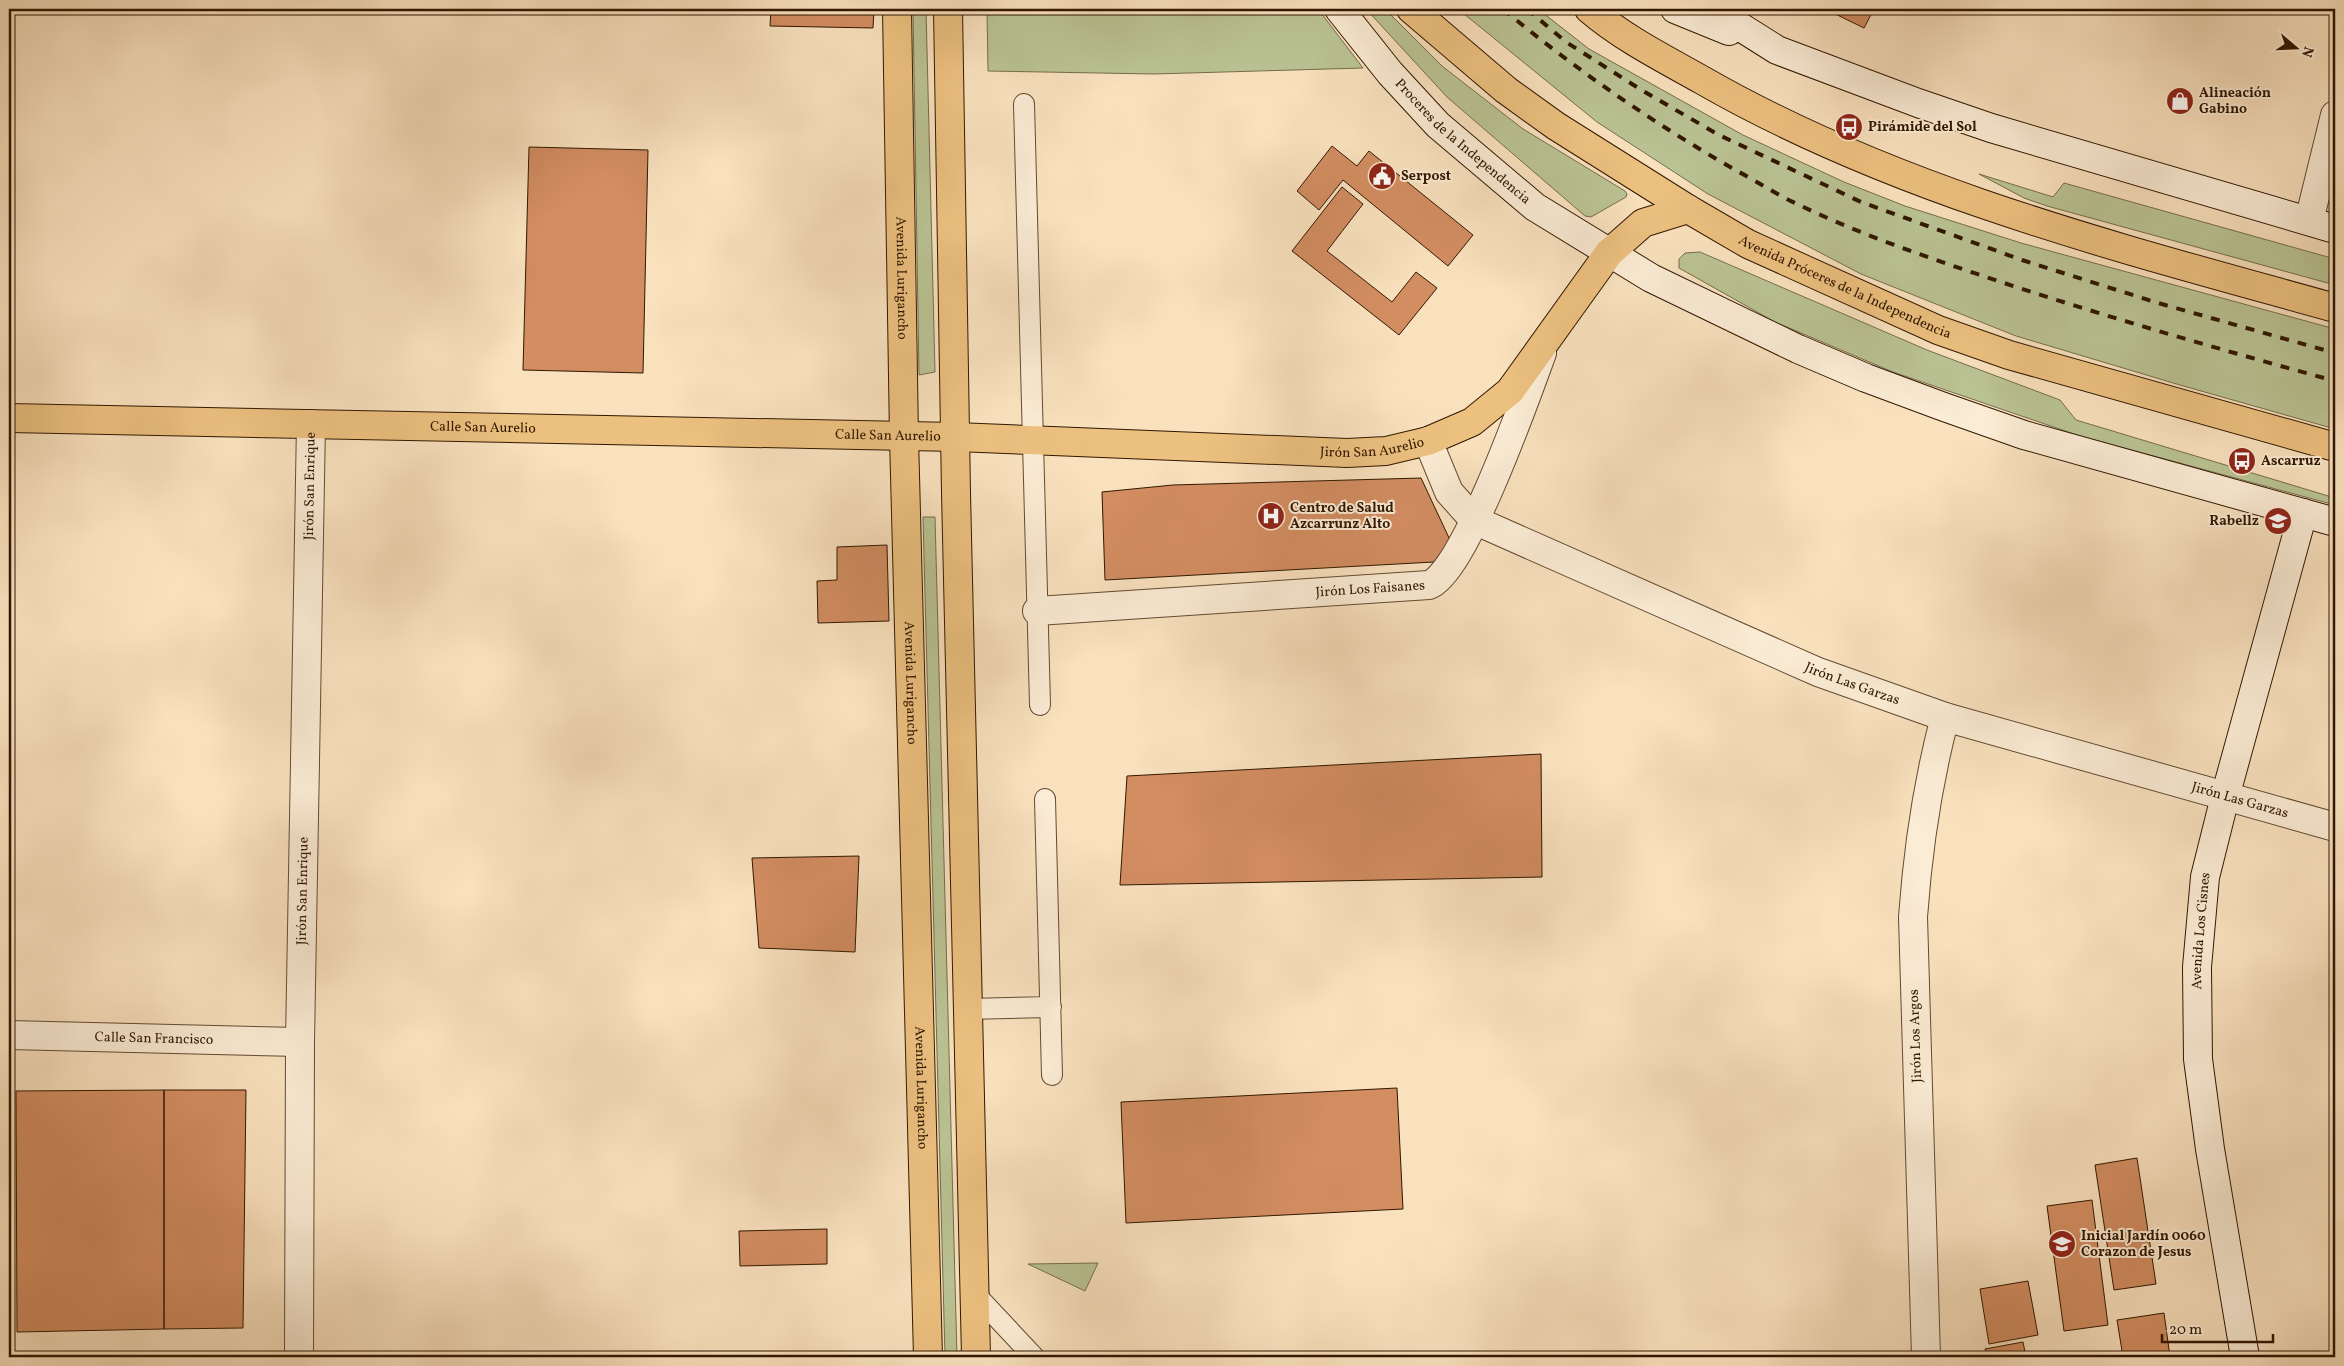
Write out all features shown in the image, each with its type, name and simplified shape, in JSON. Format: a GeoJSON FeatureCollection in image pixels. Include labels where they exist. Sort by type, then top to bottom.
{"type":"FeatureCollection","features":[{"type":"Feature","properties":{"kind":"main road","name":"Avenida Lurigancho"},"geometry":{"type":"LineString","coordinates":[[897,9],[904,437],[928,1357]]}},
{"type":"Feature","properties":{"kind":"main road"},"geometry":{"type":"LineString","coordinates":[[948,9],[976,1357]]}},
{"type":"Feature","properties":{"kind":"main road","name":"Avenida Próceres de la Independencia"},"geometry":{"type":"LineString","coordinates":[[1411,9],[1506,90],[1556,126],[1688,209],[1748,244],[1938,330],[2009,355],[2335,447]]}},
{"type":"Feature","properties":{"kind":"main road"},"geometry":{"type":"LineString","coordinates":[[1589,9],[1625,36],[1745,105],[1833,146],[1926,184],[2074,233],[2335,308]]}},
{"type":"Feature","properties":{"kind":"main road","name":"Jirón San Aurelio"},"geometry":{"type":"LineString","coordinates":[[956,437],[1347,453],[1386,451],[1428,441],[1472,422],[1510,391],[1609,253],[1642,223],[1688,209]]}},
{"type":"Feature","properties":{"kind":"main road","name":"Calle San Aurelio"},"geometry":{"type":"LineString","coordinates":[[9,418],[956,437]]}},
{"type":"Feature","properties":{"kind":"street","name":"Proceres de la Independencia"},"geometry":{"type":"LineString","coordinates":[[1339,9],[1390,73],[1438,125],[1535,207],[1609,253]]}},
{"type":"Feature","properties":{"kind":"street"},"geometry":{"type":"LineString","coordinates":[[1675,9],[1777,50],[1990,128],[2335,229]]}},
{"type":"Feature","properties":{"kind":"street"},"geometry":{"type":"LineString","coordinates":[[1712,9],[1777,50]]}},
{"type":"Feature","properties":{"kind":"street"},"geometry":{"type":"LineString","coordinates":[[2309,221],[2335,115]]}},
{"type":"Feature","properties":{"kind":"street"},"geometry":{"type":"LineString","coordinates":[[1609,253],[1651,278],[1738,321],[1866,378],[1918,398],[2024,435],[2335,522]]}},
{"type":"Feature","properties":{"kind":"street","name":"Jirón Los Faisanes"},"geometry":{"type":"LineString","coordinates":[[1037,611],[1429,585],[1441,578],[1452,563],[1474,520],[1512,436],[1547,340]]}},
{"type":"Feature","properties":{"kind":"street","name":"Jirón San Enrique"},"geometry":{"type":"LineString","coordinates":[[299,1357],[300,1042],[311,424]]}},
{"type":"Feature","properties":{"kind":"street","name":"Jirón Las Garzas"},"geometry":{"type":"LineString","coordinates":[[1428,441],[1449,492],[1474,520],[1818,672],[1945,717],[2335,827]]}},
{"type":"Feature","properties":{"kind":"street","name":"Avenida Los Cisnes"},"geometry":{"type":"LineString","coordinates":[[2245,1357],[2210,1149],[2198,1060],[2197,967],[2205,877],[2303,513]]}},
{"type":"Feature","properties":{"kind":"street","name":"Jirón Los Argos"},"geometry":{"type":"LineString","coordinates":[[1926,1357],[1913,917],[1919,846],[1930,773],[1945,717]]}},
{"type":"Feature","properties":{"kind":"street","name":"Calle San Francisco"},"geometry":{"type":"LineString","coordinates":[[9,1035],[300,1042]]}},
{"type":"Feature","properties":{"kind":"lane"},"geometry":{"type":"LineString","coordinates":[[1024,104],[1040,705]]}},
{"type":"Feature","properties":{"kind":"lane"},"geometry":{"type":"LineString","coordinates":[[1045,799],[1052,1075]]}},
{"type":"Feature","properties":{"kind":"lane"},"geometry":{"type":"LineString","coordinates":[[968,1010],[1051,1007]]}},
{"type":"Feature","properties":{"kind":"lane"},"geometry":{"type":"LineString","coordinates":[[975,1294],[1034,1357]]}},
{"type":"Feature","properties":{"kind":"green space"},"geometry":{"type":"Polygon","coordinates":[[[913,9],[926,9],[935,372],[919,375],[913,9]]]}},
{"type":"Feature","properties":{"kind":"green space"},"geometry":{"type":"Polygon","coordinates":[[[987,9],[1318,9],[1363,68],[1154,74],[988,71],[987,9]]]}},
{"type":"Feature","properties":{"kind":"green space"},"geometry":{"type":"Polygon","coordinates":[[[1366,9],[1385,9],[1442,66],[1523,129],[1625,191],[1626,197],[1591,217],[1585,216],[1447,97],[1366,9]]]}},
{"type":"Feature","properties":{"kind":"green space"},"geometry":{"type":"Polygon","coordinates":[[[1458,9],[1538,9],[1589,49],[1743,135],[1844,182],[1905,206],[2021,243],[2335,329],[2335,429],[2016,336],[1861,274],[1708,194],[1597,122],[1458,9]]]}},
{"type":"Feature","properties":{"kind":"green space"},"geometry":{"type":"Polygon","coordinates":[[[1979,174],[2053,197],[2064,183],[2335,259],[2335,285],[2047,206],[2024,198],[1979,174]]]}},
{"type":"Feature","properties":{"kind":"green space"},"geometry":{"type":"Polygon","coordinates":[[[1700,252],[1927,350],[2060,400],[2076,420],[2335,498],[2335,505],[2080,436],[1893,372],[1775,322],[1679,268],[1679,259],[1685,253],[1700,252]]]}},
{"type":"Feature","properties":{"kind":"green space"},"geometry":{"type":"Polygon","coordinates":[[[923,517],[935,517],[957,1357],[945,1357],[923,517]]]}},
{"type":"Feature","properties":{"kind":"green space"},"geometry":{"type":"Polygon","coordinates":[[[1098,1263],[1085,1291],[1028,1264],[1098,1263]]]}},
{"type":"Feature","properties":{"kind":"building"},"geometry":{"type":"Polygon","coordinates":[[[771,9],[874,9],[873,28],[770,26],[771,9]]]}},
{"type":"Feature","properties":{"kind":"building"},"geometry":{"type":"Polygon","coordinates":[[[1825,9],[1874,9],[1864,28],[1825,9]]]}},
{"type":"Feature","properties":{"kind":"building"},"geometry":{"type":"Polygon","coordinates":[[[1332,146],[1357,166],[1369,151],[1473,235],[1448,266],[1343,180],[1319,210],[1297,191],[1332,146]]]}},
{"type":"Feature","properties":{"kind":"building"},"geometry":{"type":"Polygon","coordinates":[[[529,147],[648,150],[643,373],[523,370],[529,147]]]}},
{"type":"Feature","properties":{"kind":"building"},"geometry":{"type":"Polygon","coordinates":[[[1342,187],[1363,204],[1327,251],[1392,302],[1416,272],[1437,288],[1399,335],[1292,251],[1342,187]]]}},
{"type":"Feature","properties":{"kind":"building","name":"Centro de Salud Azcarrunz Alto"},"geometry":{"type":"Polygon","coordinates":[[[1421,478],[1450,540],[1434,562],[1105,580],[1102,492],[1173,485],[1421,478]]]}},
{"type":"Feature","properties":{"kind":"building"},"geometry":{"type":"Polygon","coordinates":[[[887,545],[889,621],[818,623],[817,581],[837,580],[837,547],[887,545]]]}},
{"type":"Feature","properties":{"kind":"building"},"geometry":{"type":"Polygon","coordinates":[[[1541,754],[1542,877],[1120,885],[1127,776],[1541,754]]]}},
{"type":"Feature","properties":{"kind":"building"},"geometry":{"type":"Polygon","coordinates":[[[859,856],[855,952],[759,948],[752,858],[859,856]]]}},
{"type":"Feature","properties":{"kind":"building"},"geometry":{"type":"Polygon","coordinates":[[[1397,1088],[1403,1209],[1126,1223],[1121,1102],[1397,1088]]]}},
{"type":"Feature","properties":{"kind":"building"},"geometry":{"type":"Polygon","coordinates":[[[164,1090],[246,1090],[243,1328],[164,1329],[164,1090]]]}},
{"type":"Feature","properties":{"kind":"building"},"geometry":{"type":"Polygon","coordinates":[[[164,1090],[164,1329],[17,1332],[16,1091],[164,1090]]]}},
{"type":"Feature","properties":{"kind":"building"},"geometry":{"type":"Polygon","coordinates":[[[2137,1158],[2156,1284],[2114,1290],[2095,1165],[2137,1158]]]}},
{"type":"Feature","properties":{"kind":"building"},"geometry":{"type":"Polygon","coordinates":[[[2092,1200],[2108,1325],[2064,1331],[2047,1206],[2092,1200]]]}},
{"type":"Feature","properties":{"kind":"building"},"geometry":{"type":"Polygon","coordinates":[[[827,1229],[827,1264],[740,1266],[739,1231],[827,1229]]]}},
{"type":"Feature","properties":{"kind":"building"},"geometry":{"type":"Polygon","coordinates":[[[2028,1281],[2038,1335],[1989,1344],[1980,1289],[2028,1281]]]}},
{"type":"Feature","properties":{"kind":"building"},"geometry":{"type":"Polygon","coordinates":[[[2164,1313],[2170,1357],[2123,1357],[2117,1320],[2164,1313]]]}},
{"type":"Feature","properties":{"kind":"building"},"geometry":{"type":"Polygon","coordinates":[[[2023,1342],[2026,1357],[1987,1357],[1985,1349],[2023,1342]]]}},
{"type":"Feature","properties":{"kind":"railway"},"geometry":{"type":"LineString","coordinates":[[1503,9],[1559,54],[1647,116],[1739,172],[1820,215],[1921,255],[2040,295],[2250,358],[2335,381]]}},
{"type":"Feature","properties":{"kind":"railway"},"geometry":{"type":"LineString","coordinates":[[1527,9],[1566,42],[1643,91],[1719,135],[1861,202],[2022,260],[2158,303],[2335,353]]}},
{"type":"Feature","properties":{"kind":"place","name":"Alineación Gabino"},"geometry":{"type":"Point","coordinates":[2180,101]}},
{"type":"Feature","properties":{"kind":"place","name":"Pirámide del Sol"},"geometry":{"type":"Point","coordinates":[1849,127]}},
{"type":"Feature","properties":{"kind":"place","name":"Serpost"},"geometry":{"type":"Point","coordinates":[1382,176]}},
{"type":"Feature","properties":{"kind":"place","name":"Ascarruz"},"geometry":{"type":"Point","coordinates":[2242,461]}},
{"type":"Feature","properties":{"kind":"place","name":"Centro de Salud Azcarrunz Alto"},"geometry":{"type":"Point","coordinates":[1271,516]}},
{"type":"Feature","properties":{"kind":"place","name":"Rabellz"},"geometry":{"type":"Point","coordinates":[2278,521]}},
{"type":"Feature","properties":{"kind":"place","name":"Inicial Jardín 0060 Corazon de Jesus"},"geometry":{"type":"Point","coordinates":[2062,1244]}}]}
